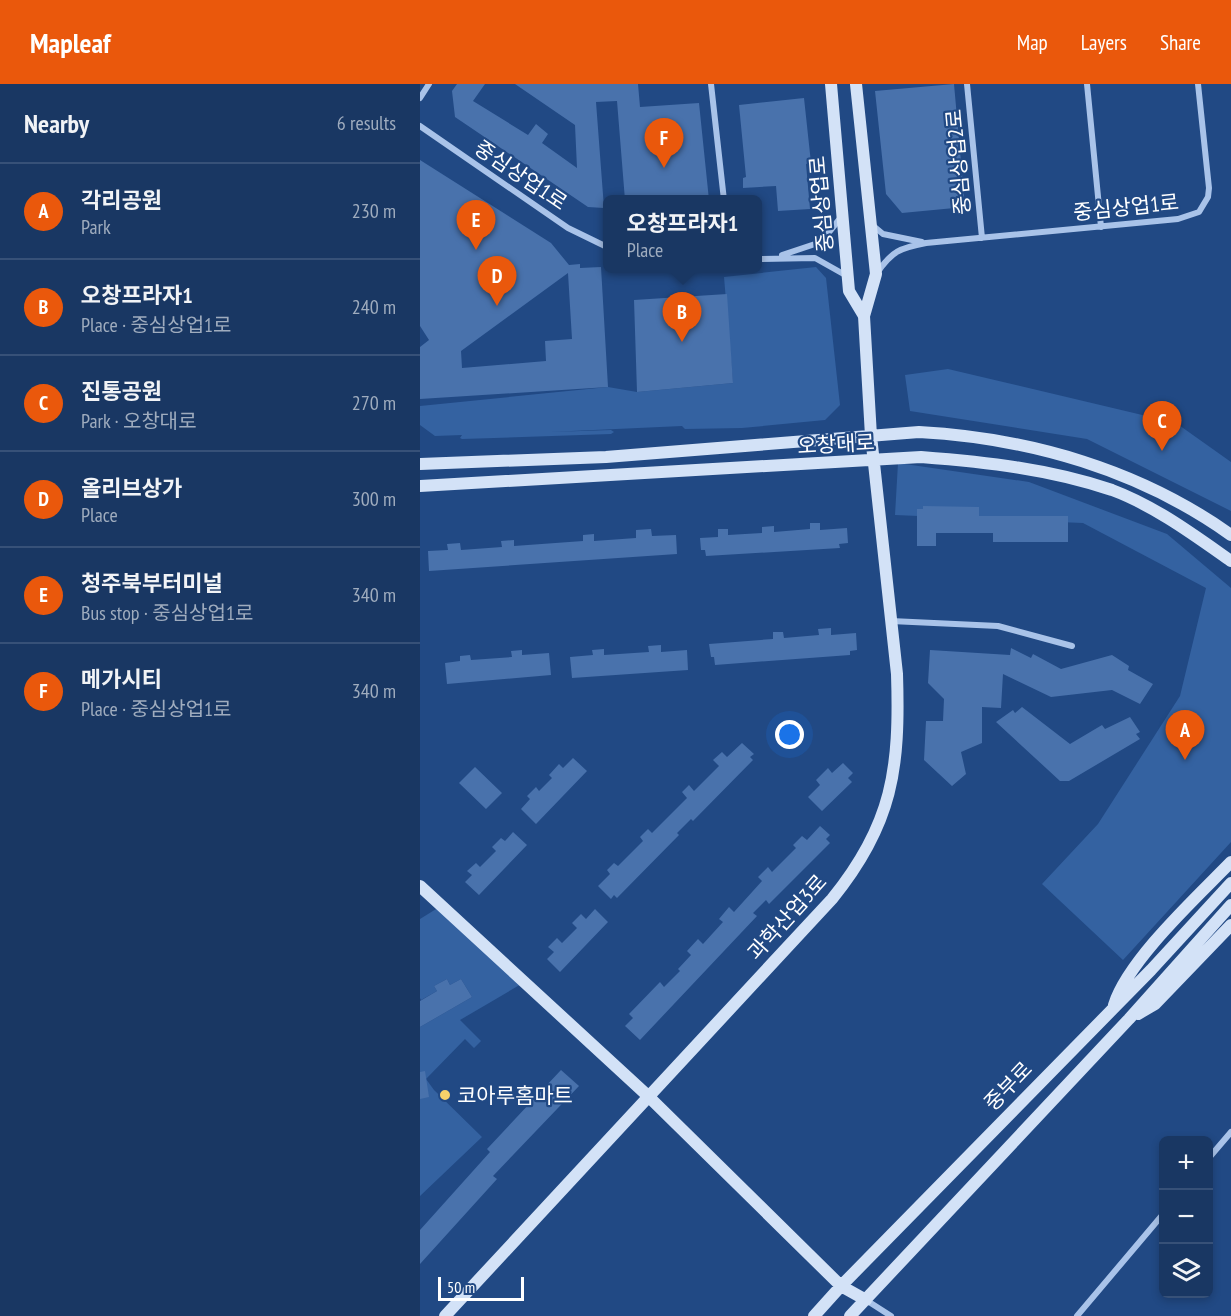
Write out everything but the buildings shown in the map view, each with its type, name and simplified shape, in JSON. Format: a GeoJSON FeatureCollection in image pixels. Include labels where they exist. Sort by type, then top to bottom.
{"type":"FeatureCollection","features":[{"type":"Feature","properties":{"kind":"main road","name":"중심상업로"},"geometry":{"type":"LineString","coordinates":[[831,84],[847,277],[849,291],[864,316]]}},
{"type":"Feature","properties":{"kind":"main road","name":"중심상업로"},"geometry":{"type":"LineString","coordinates":[[856,84],[876,274],[864,316],[871,436]]}},
{"type":"Feature","properties":{"kind":"main road","name":"오창대로"},"geometry":{"type":"LineString","coordinates":[[420,464],[606,457],[919,432],[955,434],[986,438],[1058,454],[1149,486],[1204,516],[1231,535]]}},
{"type":"Feature","properties":{"kind":"main road","name":"과학산업3로"},"geometry":{"type":"LineString","coordinates":[[445,1316],[831,899],[852,873],[876,832],[887,806],[897,752],[897,674],[871,436]]}},
{"type":"Feature","properties":{"kind":"main road","name":"오창대로"},"geometry":{"type":"LineString","coordinates":[[420,486],[921,457],[993,463],[1059,474],[1114,491],[1184,527],[1231,561]]}},
{"type":"Feature","properties":{"kind":"main road"},"geometry":{"type":"LineString","coordinates":[[1113,1006],[1120,986],[1175,920],[1231,862]]}},
{"type":"Feature","properties":{"kind":"main road","name":"중부로"},"geometry":{"type":"LineString","coordinates":[[814,1316],[1113,1006],[1151,970],[1231,883]]}},
{"type":"Feature","properties":{"kind":"main road"},"geometry":{"type":"LineString","coordinates":[[420,886],[648,1096],[841,1286],[866,1300]]}},
{"type":"Feature","properties":{"kind":"main road","name":"중부로"},"geometry":{"type":"LineString","coordinates":[[850,1316],[1129,1019],[1231,905]]}},
{"type":"Feature","properties":{"kind":"main road"},"geometry":{"type":"LineString","coordinates":[[1129,1019],[1155,1004],[1231,924]]}},
{"type":"Feature","properties":{"kind":"street"},"geometry":{"type":"LineString","coordinates":[[420,98],[429,84]]}},
{"type":"Feature","properties":{"kind":"street"},"geometry":{"type":"LineString","coordinates":[[711,84],[723,195]]}},
{"type":"Feature","properties":{"kind":"street","name":"중심상업2로"},"geometry":{"type":"LineString","coordinates":[[967,84],[982,238]]}},
{"type":"Feature","properties":{"kind":"street"},"geometry":{"type":"LineString","coordinates":[[1087,84],[1101,227]]}},
{"type":"Feature","properties":{"kind":"street","name":"중심상업1로"},"geometry":{"type":"LineString","coordinates":[[926,243],[1190,217],[1204,205],[1209,188],[1198,84]]}},
{"type":"Feature","properties":{"kind":"street","name":"중심상업1로"},"geometry":{"type":"LineString","coordinates":[[420,126],[568,228],[603,245]]}},
{"type":"Feature","properties":{"kind":"street"},"geometry":{"type":"LineString","coordinates":[[776,257],[820,242],[842,216]]}},
{"type":"Feature","properties":{"kind":"street"},"geometry":{"type":"LineString","coordinates":[[871,224],[883,234],[926,243]]}},
{"type":"Feature","properties":{"kind":"street"},"geometry":{"type":"LineString","coordinates":[[876,274],[888,257],[904,248],[926,243]]}},
{"type":"Feature","properties":{"kind":"street"},"geometry":{"type":"LineString","coordinates":[[762,258],[815,258],[840,270],[847,277]]}},
{"type":"Feature","properties":{"kind":"street"},"geometry":{"type":"LineString","coordinates":[[891,621],[998,626],[1072,646]]}},
{"type":"Feature","properties":{"kind":"street"},"geometry":{"type":"LineString","coordinates":[[1213,1155],[1230,1137]]}},
{"type":"Feature","properties":{"kind":"street"},"geometry":{"type":"LineString","coordinates":[[1077,1316],[1159,1219]]}},
{"type":"Feature","properties":{"kind":"street"},"geometry":{"type":"LineString","coordinates":[[866,1300],[891,1316]]}},
{"type":"Feature","properties":{"kind":"shaded area"},"geometry":{"type":"Polygon","coordinates":[[[816,267],[826,278],[840,405],[825,420],[742,428],[685,429],[682,426],[550,432],[611,430],[614,432],[611,434],[462,439],[460,438],[462,435],[435,436],[420,425],[420,406],[608,387],[637,392],[733,383],[724,277],[816,267]]]}},
{"type":"Feature","properties":{"kind":"shaded area"},"geometry":{"type":"Polygon","coordinates":[[[948,369],[1176,423],[1231,462],[1231,511],[1087,439],[910,411],[905,375],[948,369]]]}},
{"type":"Feature","properties":{"kind":"shaded area"},"geometry":{"type":"Polygon","coordinates":[[[898,463],[1029,482],[1167,534],[1231,588],[1231,842],[1123,960],[1042,884],[1098,824],[1180,696],[1206,588],[1083,523],[895,515],[898,463]]]}},
{"type":"Feature","properties":{"kind":"shaded area"},"geometry":{"type":"Polygon","coordinates":[[[441,906],[523,983],[460,1020],[481,1041],[474,1048],[465,1039],[426,1079],[434,1090],[482,1137],[420,1196],[420,1027],[472,997],[461,979],[450,985],[447,979],[434,986],[437,991],[421,1000],[420,998],[420,919],[441,906]]]}},
{"type":"Feature","properties":{"kind":"place","name":"메가시티"},"geometry":{"type":"Point","coordinates":[664,168]}},
{"type":"Feature","properties":{"kind":"place","name":"청주북부터미널"},"geometry":{"type":"Point","coordinates":[476,250]}},
{"type":"Feature","properties":{"kind":"place","name":"올리브상가"},"geometry":{"type":"Point","coordinates":[497,306]}},
{"type":"Feature","properties":{"kind":"place","name":"오창프라자1"},"geometry":{"type":"Point","coordinates":[682,342]}},
{"type":"Feature","properties":{"kind":"place","name":"진통공원"},"geometry":{"type":"Point","coordinates":[1162,451]}},
{"type":"Feature","properties":{"kind":"place","name":"각리공원"},"geometry":{"type":"Point","coordinates":[1185,760]}},
{"type":"Feature","properties":{"kind":"place","name":"코아루홈마트"},"geometry":{"type":"Point","coordinates":[445,1095]}}]}
